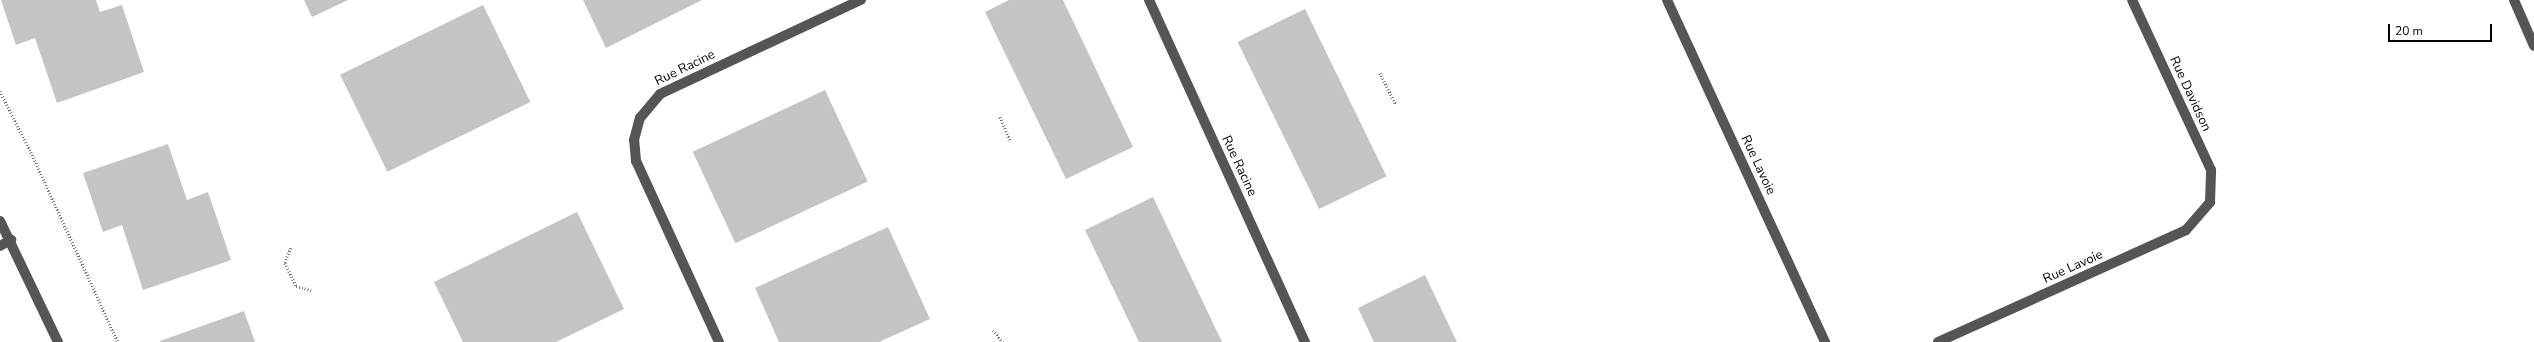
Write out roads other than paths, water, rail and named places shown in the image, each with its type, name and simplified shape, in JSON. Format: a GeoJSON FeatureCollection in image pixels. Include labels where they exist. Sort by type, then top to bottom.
{"type":"FeatureCollection","features":[{"type":"Feature","properties":{"kind":"street","name":"Rue Racine"},"geometry":{"type":"LineString","coordinates":[[719,342],[636,161],[634,140],[640,118],[660,94],[862,0]]}},
{"type":"Feature","properties":{"kind":"street","name":"Rue Racine"},"geometry":{"type":"LineString","coordinates":[[1149,0],[1305,342]]}},
{"type":"Feature","properties":{"kind":"street","name":"Rue Lavoie"},"geometry":{"type":"LineString","coordinates":[[1668,0],[1824,342]]}},
{"type":"Feature","properties":{"kind":"street","name":"Rue Davidson"},"geometry":{"type":"LineString","coordinates":[[2132,0],[2211,170],[2210,202]]}},
{"type":"Feature","properties":{"kind":"street"},"geometry":{"type":"LineString","coordinates":[[2514,0],[2534,46]]}},
{"type":"Feature","properties":{"kind":"street","name":"Rue Lavoie"},"geometry":{"type":"LineString","coordinates":[[1938,342],[2186,230],[2210,202]]}},
{"type":"Feature","properties":{"kind":"street"},"geometry":{"type":"LineString","coordinates":[[0,221],[11,240],[58,342]]}},
{"type":"Feature","properties":{"kind":"street"},"geometry":{"type":"LineString","coordinates":[[0,246],[11,240]]}}]}
